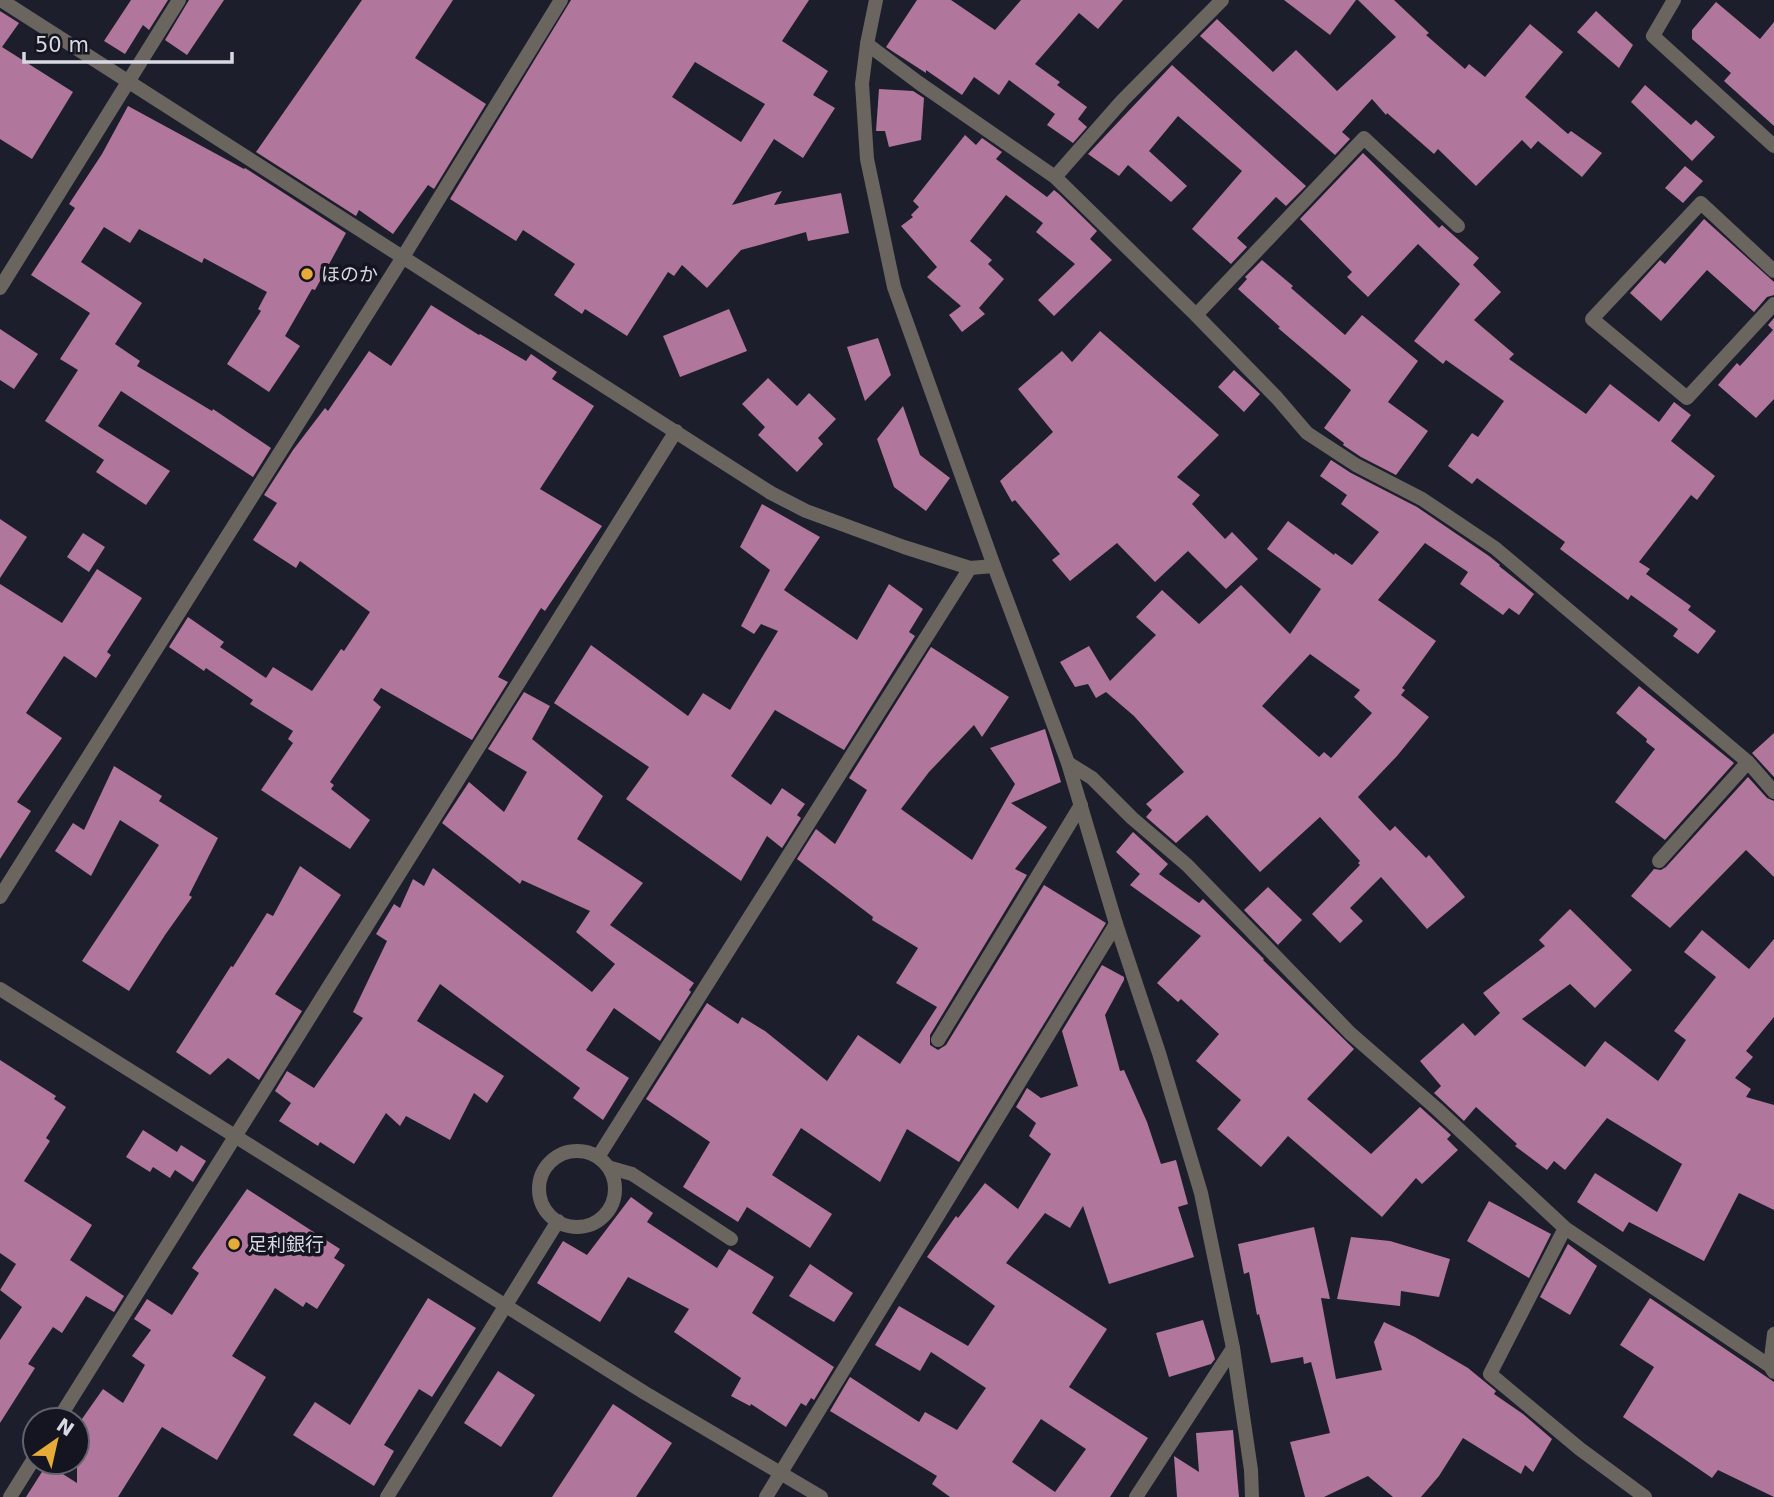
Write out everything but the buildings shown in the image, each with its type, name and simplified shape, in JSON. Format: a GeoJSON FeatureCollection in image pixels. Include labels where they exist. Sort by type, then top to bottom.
{"type":"FeatureCollection","features":[{"type":"Feature","properties":{"kind":"street"},"geometry":{"type":"LineString","coordinates":[[1,0],[771,493],[806,511],[970,568],[994,566]]}},
{"type":"Feature","properties":{"kind":"street"},"geometry":{"type":"LineString","coordinates":[[0,288],[179,0]]}},
{"type":"Feature","properties":{"kind":"street"},"geometry":{"type":"LineString","coordinates":[[0,897],[403,257],[561,0]]}},
{"type":"Feature","properties":{"kind":"street"},"geometry":{"type":"LineString","coordinates":[[876,0],[862,84],[867,159],[894,287],[1068,763],[1201,1193],[1233,1348],[1251,1470],[1252,1497]]}},
{"type":"Feature","properties":{"kind":"street"},"geometry":{"type":"LineString","coordinates":[[1055,177],[1122,101],[1222,0]]}},
{"type":"Feature","properties":{"kind":"street"},"geometry":{"type":"LineString","coordinates":[[1674,0],[1653,36],[1774,146]]}},
{"type":"Feature","properties":{"kind":"street"},"geometry":{"type":"LineString","coordinates":[[867,44],[1055,177],[1278,398],[1307,433],[1356,465],[1422,499],[1495,548],[1748,762],[1774,792]]}},
{"type":"Feature","properties":{"kind":"street"},"geometry":{"type":"LineString","coordinates":[[1196,315],[1364,138],[1458,226]]}},
{"type":"Feature","properties":{"kind":"street"},"geometry":{"type":"LineString","coordinates":[[1774,271],[1701,203],[1592,320],[1687,398],[1774,303]]}},
{"type":"Feature","properties":{"kind":"street"},"geometry":{"type":"LineString","coordinates":[[67,1406],[676,431]]}},
{"type":"Feature","properties":{"kind":"street"},"geometry":{"type":"LineString","coordinates":[[598,1157],[970,568]]}},
{"type":"Feature","properties":{"kind":"street"},"geometry":{"type":"LineString","coordinates":[[1659,861],[1748,762]]}},
{"type":"Feature","properties":{"kind":"street"},"geometry":{"type":"LineString","coordinates":[[1068,763],[1092,778],[1132,818],[1187,865],[1350,1034],[1437,1109],[1565,1228],[1772,1369]]}},
{"type":"Feature","properties":{"kind":"street"},"geometry":{"type":"LineString","coordinates":[[938,1040],[1081,805]]}},
{"type":"Feature","properties":{"kind":"street"},"geometry":{"type":"LineString","coordinates":[[766,1497],[1116,924]]}},
{"type":"Feature","properties":{"kind":"street"},"geometry":{"type":"LineString","coordinates":[[0,989],[505,1306],[821,1497]]}},
{"type":"Feature","properties":{"kind":"street"},"geometry":{"type":"LineString","coordinates":[[611,1168],[615,1195],[611,1208],[602,1219],[577,1227],[558,1221],[545,1210],[540,1198],[539,1184],[543,1171],[555,1157],[567,1152],[581,1151],[598,1157],[611,1168],[632,1174],[731,1239]]}},
{"type":"Feature","properties":{"kind":"street"},"geometry":{"type":"LineString","coordinates":[[387,1497],[558,1221]]}},
{"type":"Feature","properties":{"kind":"street"},"geometry":{"type":"LineString","coordinates":[[1565,1228],[1490,1374],[1580,1449],[1645,1497]]}},
{"type":"Feature","properties":{"kind":"street"},"geometry":{"type":"LineString","coordinates":[[1772,1369],[1774,1334]]}},
{"type":"Feature","properties":{"kind":"street"},"geometry":{"type":"LineString","coordinates":[[1136,1497],[1233,1348]]}},
{"type":"Feature","properties":{"kind":"street"},"geometry":{"type":"LineString","coordinates":[[10,1497],[23,1476]]}},
{"type":"Feature","properties":{"kind":"place","name":"ほのか"},"geometry":{"type":"Point","coordinates":[307,274]}},
{"type":"Feature","properties":{"kind":"place","name":"足利銀行"},"geometry":{"type":"Point","coordinates":[234,1244]}}]}
